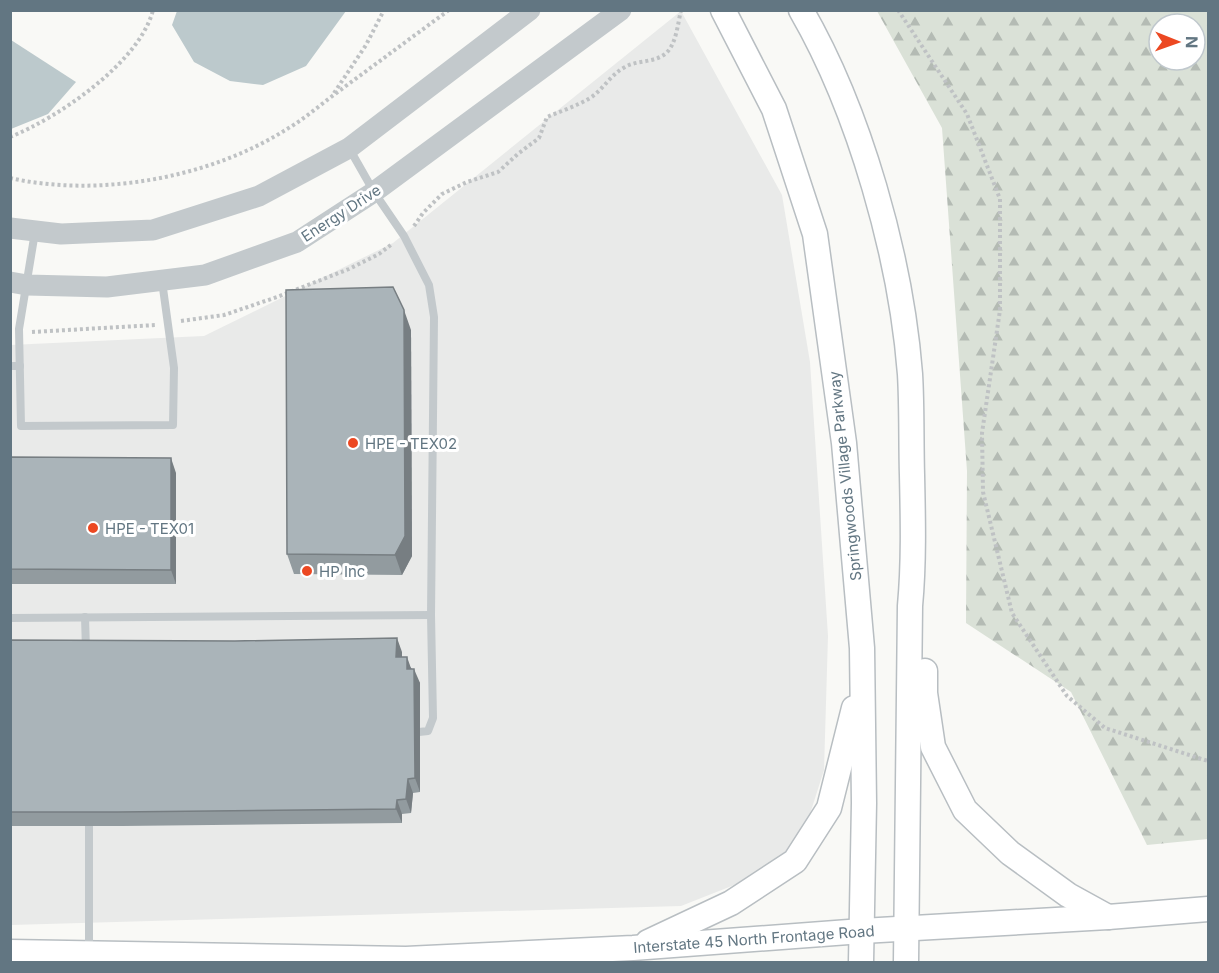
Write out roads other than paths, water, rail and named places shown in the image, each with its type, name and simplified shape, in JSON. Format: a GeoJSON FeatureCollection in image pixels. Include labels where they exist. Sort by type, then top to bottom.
{"type":"FeatureCollection","features":[{"type":"Feature","properties":{"kind":"main road","name":"Springwoods Village Parkway"},"geometry":{"type":"LineString","coordinates":[[723,10],[774,109],[815,234],[844,443],[862,648],[864,803],[861,963]]}},
{"type":"Feature","properties":{"kind":"main road"},"geometry":{"type":"LineString","coordinates":[[801,10],[841,94],[869,169],[887,235],[901,302],[910,374],[914,573],[910,606],[906,963]]}},
{"type":"Feature","properties":{"kind":"main road"},"geometry":{"type":"LineString","coordinates":[[914,573],[926,607],[925,693],[933,747],[965,810],[1010,853],[1068,895],[1108,917]]}},
{"type":"Feature","properties":{"kind":"main road"},"geometry":{"type":"LineString","coordinates":[[633,948],[731,903],[795,861],[829,808],[863,674]]}},
{"type":"Feature","properties":{"kind":"main road","name":"Interstate 45 North Frontage Road"},"geometry":{"type":"LineString","coordinates":[[10,952],[406,959],[633,948],[1209,909]]}},
{"type":"Feature","properties":{"kind":"street"},"geometry":{"type":"LineString","coordinates":[[10,228],[61,234],[153,230],[259,196],[349,148],[530,10]]}},
{"type":"Feature","properties":{"kind":"street","name":"Energy Drive"},"geometry":{"type":"LineString","coordinates":[[19,283],[107,287],[205,275],[297,242],[374,192],[621,10]]}},
{"type":"Feature","properties":{"kind":"lane"},"geometry":{"type":"LineString","coordinates":[[349,148],[374,192],[404,236],[429,285],[434,317],[431,615],[433,718],[428,731],[420,732]]}},
{"type":"Feature","properties":{"kind":"lane"},"geometry":{"type":"LineString","coordinates":[[21,426],[15,366],[19,329],[19,283],[35,231]]}},
{"type":"Feature","properties":{"kind":"lane"},"geometry":{"type":"LineString","coordinates":[[10,426],[172,424],[174,359],[162,280]]}},
{"type":"Feature","properties":{"kind":"lane"},"geometry":{"type":"LineString","coordinates":[[10,618],[431,615]]}},
{"type":"Feature","properties":{"kind":"lane"},"geometry":{"type":"LineString","coordinates":[[85,617],[86,654]]}},
{"type":"Feature","properties":{"kind":"lane"},"geometry":{"type":"LineString","coordinates":[[89,826],[89,953]]}},
{"type":"Feature","properties":{"kind":"place","name":"HPE - TEX02"},"geometry":{"type":"Point","coordinates":[353,443]}},
{"type":"Feature","properties":{"kind":"place","name":"HPE - TEX01"},"geometry":{"type":"Point","coordinates":[93,528]}},
{"type":"Feature","properties":{"kind":"place","name":"HP Inc"},"geometry":{"type":"Point","coordinates":[307,571]}}]}
